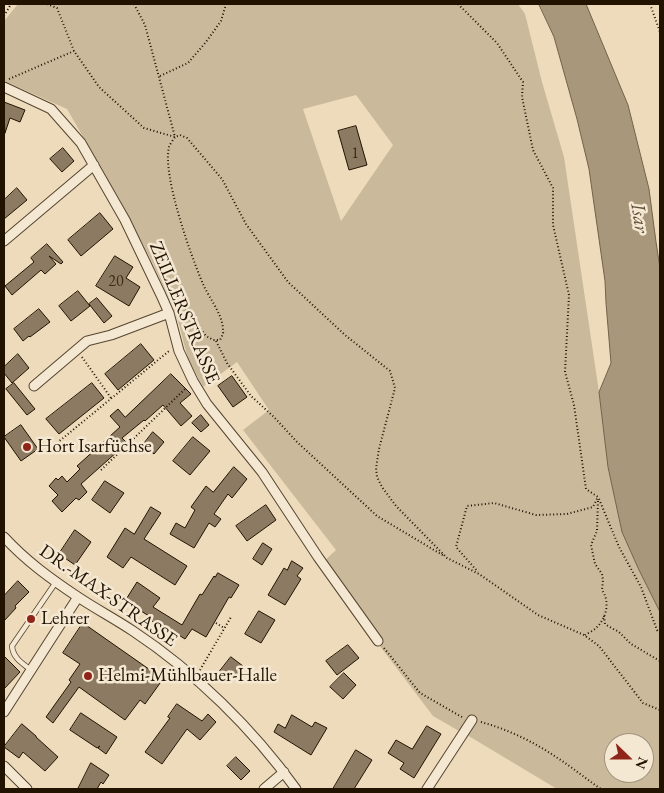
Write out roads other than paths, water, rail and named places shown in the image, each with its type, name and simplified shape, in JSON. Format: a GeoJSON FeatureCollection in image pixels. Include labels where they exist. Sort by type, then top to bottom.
{"type":"FeatureCollection","features":[{"type":"Feature","properties":{"kind":"street","name":"ZEILLERSTRASSE"},"geometry":{"type":"LineString","coordinates":[[4,87],[51,108],[81,143],[125,220],[161,295],[169,314],[179,352],[193,381],[207,404],[262,472],[318,557],[378,641]]}},
{"type":"Feature","properties":{"kind":"street"},"geometry":{"type":"LineString","coordinates":[[4,241],[94,165]]}},
{"type":"Feature","properties":{"kind":"street"},"geometry":{"type":"LineString","coordinates":[[34,386],[87,341],[111,335],[169,314]]}},
{"type":"Feature","properties":{"kind":"street","name":"DR.-MAX-STRASSE"},"geometry":{"type":"LineString","coordinates":[[4,537],[17,551],[41,571],[78,597],[133,630],[215,696],[255,738],[296,789]]}},
{"type":"Feature","properties":{"kind":"street"},"geometry":{"type":"LineString","coordinates":[[4,712],[78,597]]}},
{"type":"Feature","properties":{"kind":"street"},"geometry":{"type":"LineString","coordinates":[[427,789],[472,720]]}},
{"type":"Feature","properties":{"kind":"street"},"geometry":{"type":"LineString","coordinates":[[4,766],[27,789]]}},
{"type":"Feature","properties":{"kind":"street"},"geometry":{"type":"LineString","coordinates":[[264,789],[284,772]]}},
{"type":"Feature","properties":{"kind":"lane"},"geometry":{"type":"LineString","coordinates":[[31,670],[16,658],[12,646],[56,582]]}},
{"type":"Feature","properties":{"kind":"water","name":"Isar"},"geometry":{"type":"Polygon","coordinates":[[[539,4],[586,4],[628,105],[649,189],[660,268],[660,612],[622,532],[608,467],[599,392],[611,363],[605,281],[589,169],[554,37],[539,4]]]}},
{"type":"Feature","properties":{"kind":"place","name":"Hort Isarfüchse"},"geometry":{"type":"Point","coordinates":[27,447]}},
{"type":"Feature","properties":{"kind":"place","name":"Lehrer"},"geometry":{"type":"Point","coordinates":[31,619]}},
{"type":"Feature","properties":{"kind":"place","name":"Helmi-Mühlbauer-Halle"},"geometry":{"type":"Point","coordinates":[88,676]}}]}
